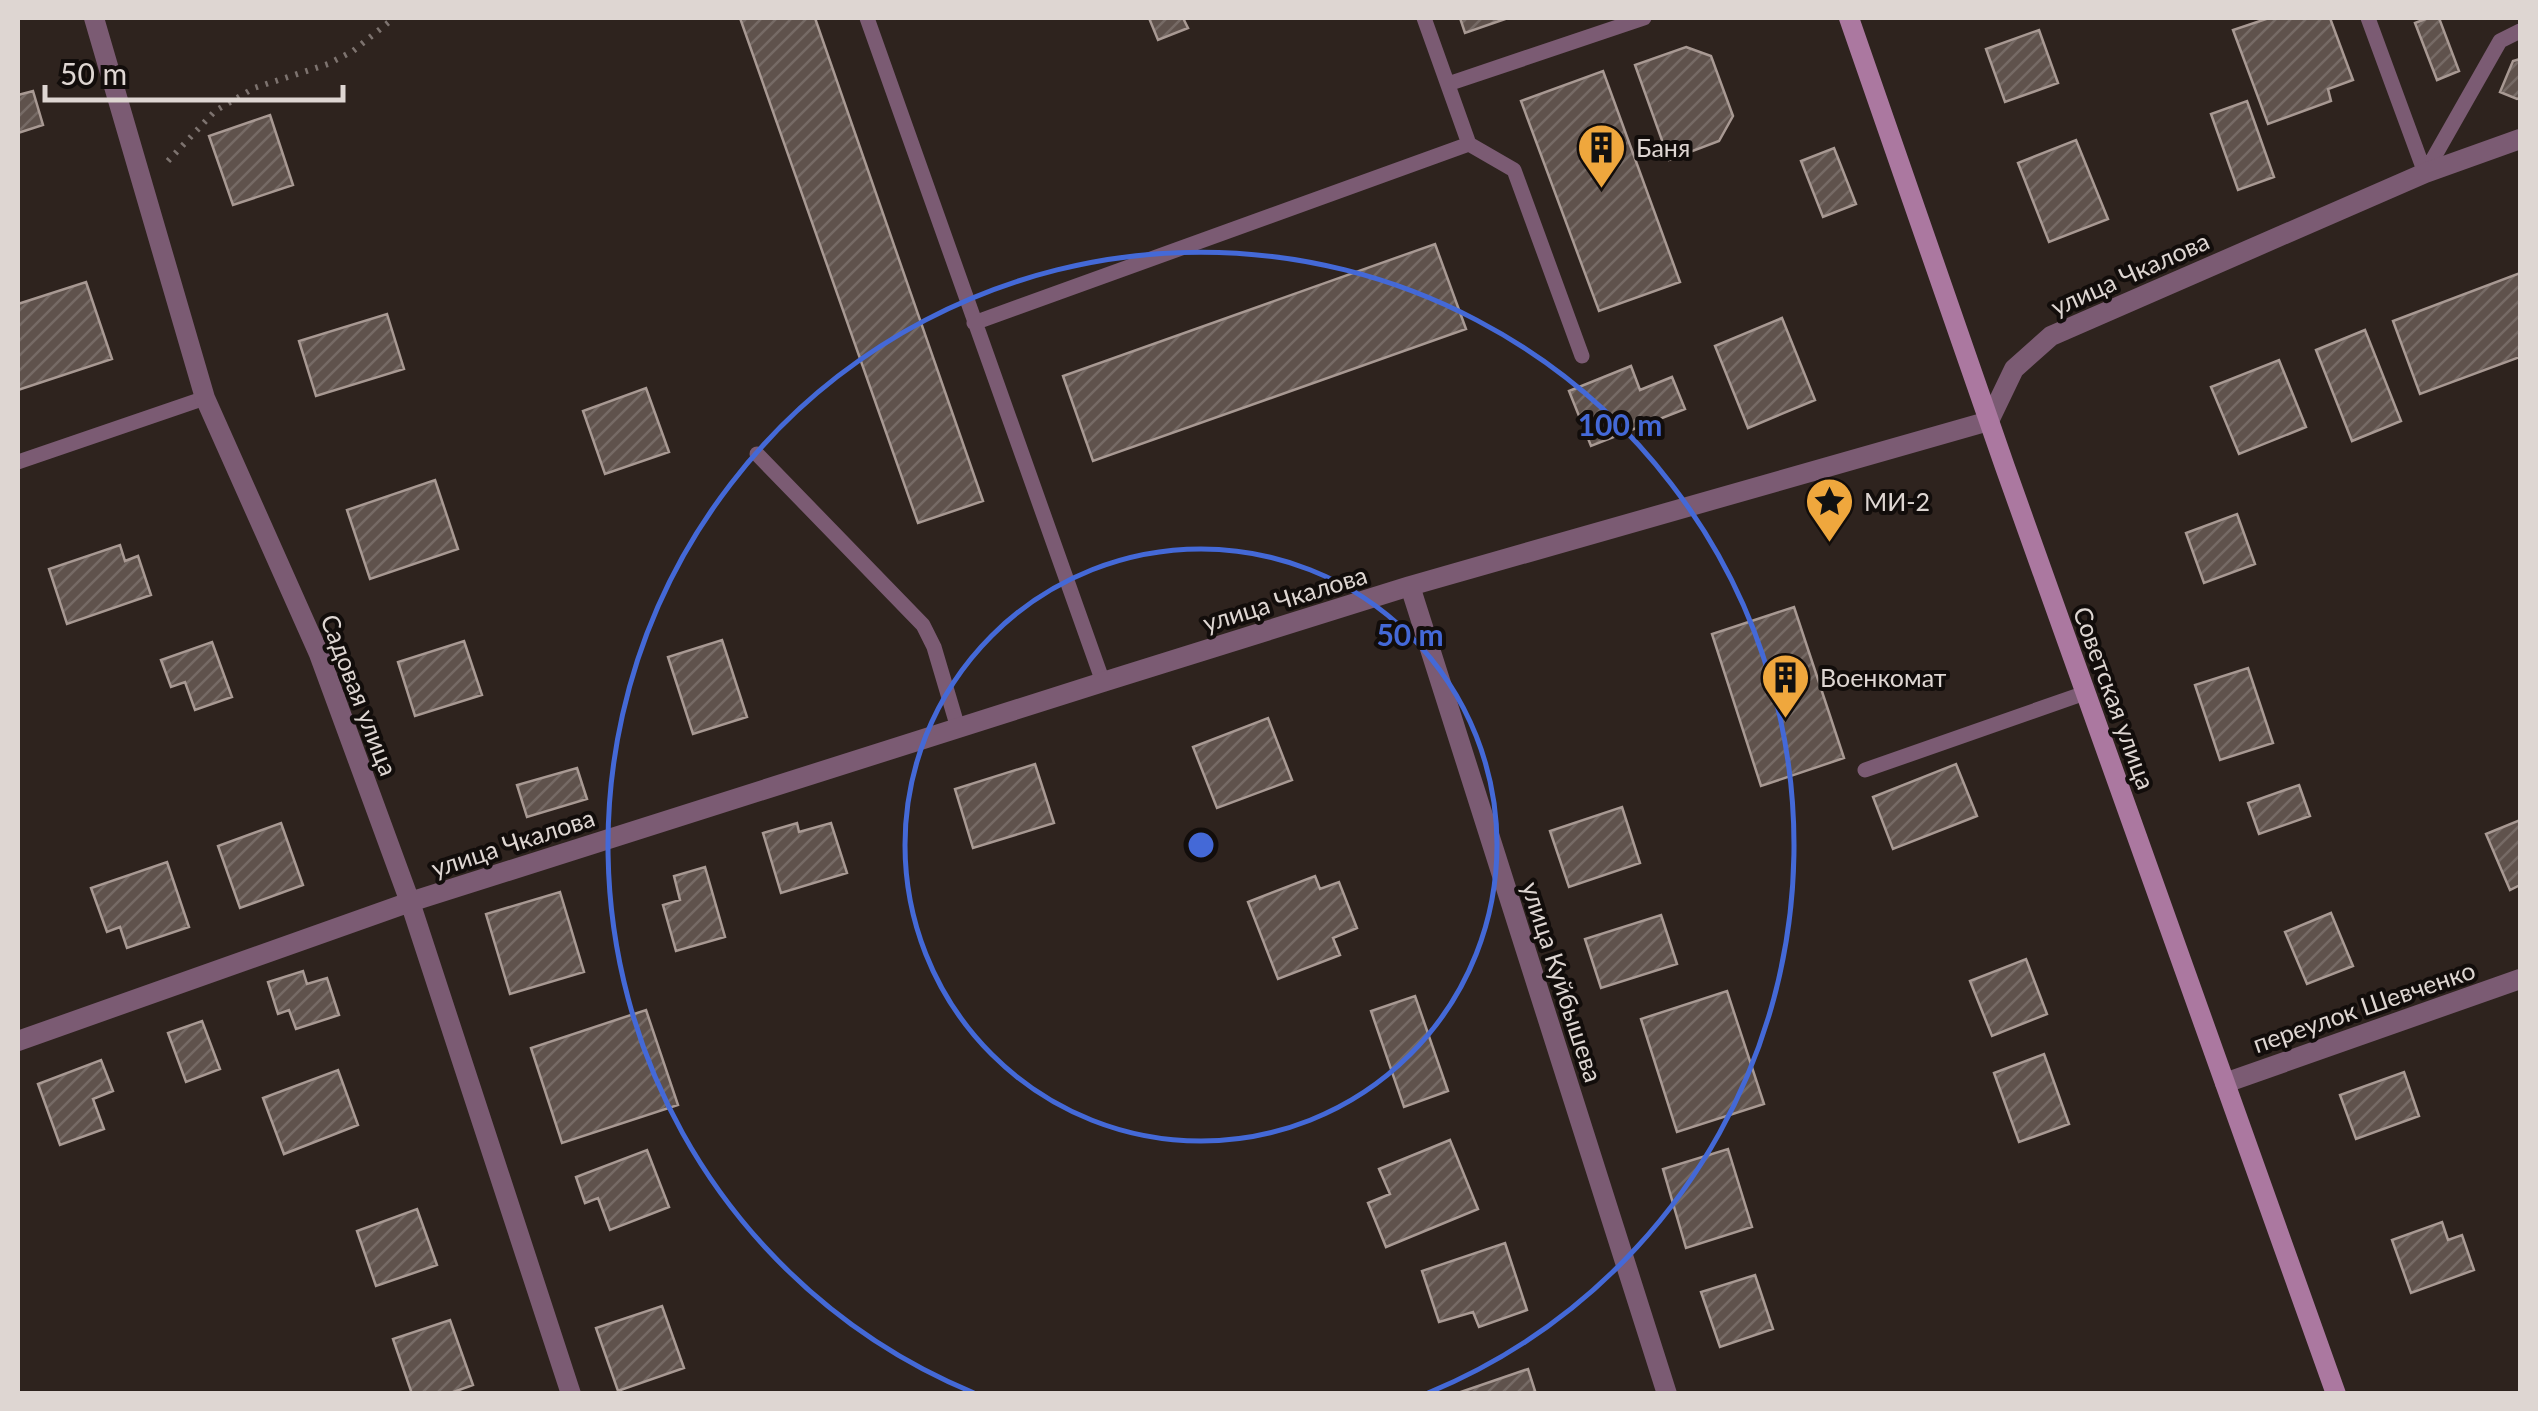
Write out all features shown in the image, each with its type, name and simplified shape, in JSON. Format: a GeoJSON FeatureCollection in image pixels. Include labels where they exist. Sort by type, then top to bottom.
{"type":"FeatureCollection","features":[{"type":"Feature","properties":{"kind":"street","name":"Садовая улица"},"geometry":{"type":"LineString","coordinates":[[94,18],[205,398],[319,654],[410,902],[571,1394]]}},
{"type":"Feature","properties":{"kind":"street","name":"Советская улица"},"geometry":{"type":"LineString","coordinates":[[1848,18],[2336,1394]]}},
{"type":"Feature","properties":{"kind":"street","name":"улица Чкалова"},"geometry":{"type":"LineString","coordinates":[[18,1042],[410,902],[1103,682],[1410,586],[1989,421],[2014,369],[2051,336],[2425,173],[2520,139]]}},
{"type":"Feature","properties":{"kind":"street","name":"улица Куйбышева"},"geometry":{"type":"LineString","coordinates":[[1410,586],[1667,1394]]}},
{"type":"Feature","properties":{"kind":"street","name":"переулок Шевченко"},"geometry":{"type":"LineString","coordinates":[[2225,1082],[2520,979]]}},
{"type":"Feature","properties":{"kind":"lane"},"geometry":{"type":"LineString","coordinates":[[868,18],[1103,682]]}},
{"type":"Feature","properties":{"kind":"lane"},"geometry":{"type":"LineString","coordinates":[[1424,18],[1469,144],[1514,170],[1582,356]]}},
{"type":"Feature","properties":{"kind":"lane"},"geometry":{"type":"LineString","coordinates":[[1448,84],[1644,18]]}},
{"type":"Feature","properties":{"kind":"lane"},"geometry":{"type":"LineString","coordinates":[[2368,18],[2425,173]]}},
{"type":"Feature","properties":{"kind":"lane"},"geometry":{"type":"LineString","coordinates":[[2425,173],[2500,41],[2520,31]]}},
{"type":"Feature","properties":{"kind":"lane"},"geometry":{"type":"LineString","coordinates":[[974,324],[1469,144]]}},
{"type":"Feature","properties":{"kind":"lane"},"geometry":{"type":"LineString","coordinates":[[18,462],[205,398]]}},
{"type":"Feature","properties":{"kind":"lane"},"geometry":{"type":"LineString","coordinates":[[757,454],[923,625],[934,647],[958,728]]}},
{"type":"Feature","properties":{"kind":"lane"},"geometry":{"type":"LineString","coordinates":[[1865,770],[2086,693]]}},
{"type":"Feature","properties":{"kind":"path"},"geometry":{"type":"LineString","coordinates":[[145,192],[177,148],[215,111],[254,88],[328,64],[352,51],[394,18]]}},
{"type":"Feature","properties":{"kind":"building"},"geometry":{"type":"Polygon","coordinates":[[[740,18],[815,18],[983,501],[918,523],[740,18]]]}},
{"type":"Feature","properties":{"kind":"building"},"geometry":{"type":"Polygon","coordinates":[[[1149,18],[1183,18],[1188,28],[1158,40],[1149,18]]]}},
{"type":"Feature","properties":{"kind":"building"},"geometry":{"type":"Polygon","coordinates":[[[1460,18],[1508,18],[1465,33],[1460,18]]]}},
{"type":"Feature","properties":{"kind":"building"},"geometry":{"type":"Polygon","coordinates":[[[2269,18],[2330,18],[2353,80],[2328,89],[2331,101],[2268,124],[2233,30],[2269,18]]]}},
{"type":"Feature","properties":{"kind":"building"},"geometry":{"type":"Polygon","coordinates":[[[2439,18],[2459,71],[2437,80],[2415,23],[2439,18]]]}},
{"type":"Feature","properties":{"kind":"building"},"geometry":{"type":"Polygon","coordinates":[[[2039,30],[2058,83],[2005,102],[1986,49],[2039,30]]]}},
{"type":"Feature","properties":{"kind":"building"},"geometry":{"type":"Polygon","coordinates":[[[1686,47],[1711,56],[1733,116],[1719,141],[1669,160],[1635,65],[1686,47]]]}},
{"type":"Feature","properties":{"kind":"building"},"geometry":{"type":"Polygon","coordinates":[[[2520,59],[2517,99],[2500,92],[2513,61],[2520,59]]]}},
{"type":"Feature","properties":{"kind":"building","name":"Баня"},"geometry":{"type":"Polygon","coordinates":[[[1603,71],[1680,282],[1599,311],[1521,101],[1603,71]]]}},
{"type":"Feature","properties":{"kind":"building"},"geometry":{"type":"Polygon","coordinates":[[[33,91],[43,125],[18,133],[18,95],[33,91]]]}},
{"type":"Feature","properties":{"kind":"building"},"geometry":{"type":"Polygon","coordinates":[[[2247,101],[2274,177],[2238,190],[2211,114],[2247,101]]]}},
{"type":"Feature","properties":{"kind":"building"},"geometry":{"type":"Polygon","coordinates":[[[270,115],[293,185],[233,205],[209,136],[270,115]]]}},
{"type":"Feature","properties":{"kind":"building"},"geometry":{"type":"Polygon","coordinates":[[[2076,140],[2108,219],[2049,242],[2018,163],[2076,140]]]}},
{"type":"Feature","properties":{"kind":"building"},"geometry":{"type":"Polygon","coordinates":[[[1834,148],[1856,204],[1823,217],[1801,161],[1834,148]]]}},
{"type":"Feature","properties":{"kind":"building"},"geometry":{"type":"Polygon","coordinates":[[[1435,244],[1466,329],[1093,461],[1063,376],[1435,244]]]}},
{"type":"Feature","properties":{"kind":"building"},"geometry":{"type":"Polygon","coordinates":[[[2520,273],[2520,357],[2420,394],[2393,321],[2520,273]]]}},
{"type":"Feature","properties":{"kind":"building"},"geometry":{"type":"Polygon","coordinates":[[[86,282],[112,359],[18,390],[18,304],[86,282]]]}},
{"type":"Feature","properties":{"kind":"building"},"geometry":{"type":"Polygon","coordinates":[[[387,314],[404,369],[316,396],[299,341],[387,314]]]}},
{"type":"Feature","properties":{"kind":"building"},"geometry":{"type":"Polygon","coordinates":[[[1782,318],[1815,400],[1748,428],[1715,346],[1782,318]]]}},
{"type":"Feature","properties":{"kind":"building"},"geometry":{"type":"Polygon","coordinates":[[[2365,330],[2401,421],[2352,441],[2316,350],[2365,330]]]}},
{"type":"Feature","properties":{"kind":"building"},"geometry":{"type":"Polygon","coordinates":[[[2279,360],[2306,427],[2239,454],[2211,387],[2279,360]]]}},
{"type":"Feature","properties":{"kind":"building"},"geometry":{"type":"Polygon","coordinates":[[[1631,366],[1640,390],[1672,377],[1685,409],[1591,446],[1569,391],[1631,366]]]}},
{"type":"Feature","properties":{"kind":"building"},"geometry":{"type":"Polygon","coordinates":[[[646,388],[669,452],[605,474],[583,411],[646,388]]]}},
{"type":"Feature","properties":{"kind":"building"},"geometry":{"type":"Polygon","coordinates":[[[435,480],[458,549],[370,579],[347,510],[435,480]]]}},
{"type":"Feature","properties":{"kind":"building"},"geometry":{"type":"Polygon","coordinates":[[[2237,514],[2255,564],[2204,583],[2186,533],[2237,514]]]}},
{"type":"Feature","properties":{"kind":"building"},"geometry":{"type":"Polygon","coordinates":[[[120,545],[125,561],[138,556],[151,595],[67,624],[49,569],[120,545]]]}},
{"type":"Feature","properties":{"kind":"building","name":"Военкомат"},"geometry":{"type":"Polygon","coordinates":[[[1794,607],[1844,758],[1761,786],[1712,634],[1794,607]]]}},
{"type":"Feature","properties":{"kind":"building"},"geometry":{"type":"Polygon","coordinates":[[[722,640],[747,717],[693,734],[668,657],[722,640]]]}},
{"type":"Feature","properties":{"kind":"building"},"geometry":{"type":"Polygon","coordinates":[[[464,641],[482,695],[415,716],[398,662],[464,641]]]}},
{"type":"Feature","properties":{"kind":"building"},"geometry":{"type":"Polygon","coordinates":[[[212,642],[232,697],[195,710],[185,682],[171,687],[161,660],[212,642]]]}},
{"type":"Feature","properties":{"kind":"building"},"geometry":{"type":"Polygon","coordinates":[[[2248,668],[2273,743],[2220,760],[2195,685],[2248,668]]]}},
{"type":"Feature","properties":{"kind":"building"},"geometry":{"type":"Polygon","coordinates":[[[1268,718],[1292,780],[1217,808],[1193,747],[1268,718]]]}},
{"type":"Feature","properties":{"kind":"building"},"geometry":{"type":"Polygon","coordinates":[[[1035,764],[1054,823],[973,848],[955,789],[1035,764]]]}},
{"type":"Feature","properties":{"kind":"building"},"geometry":{"type":"Polygon","coordinates":[[[1956,764],[1977,816],[1893,849],[1873,797],[1956,764]]]}},
{"type":"Feature","properties":{"kind":"building"},"geometry":{"type":"Polygon","coordinates":[[[577,768],[587,799],[527,817],[517,785],[577,768]]]}},
{"type":"Feature","properties":{"kind":"building"},"geometry":{"type":"Polygon","coordinates":[[[2299,785],[2310,816],[2259,834],[2248,803],[2299,785]]]}},
{"type":"Feature","properties":{"kind":"building"},"geometry":{"type":"Polygon","coordinates":[[[1622,807],[1640,863],[1569,887],[1550,831],[1622,807]]]}},
{"type":"Feature","properties":{"kind":"building"},"geometry":{"type":"Polygon","coordinates":[[[2520,820],[2520,885],[2510,890],[2486,834],[2520,820]]]}},
{"type":"Feature","properties":{"kind":"building"},"geometry":{"type":"Polygon","coordinates":[[[281,823],[303,885],[240,908],[218,846],[281,823]]]}},
{"type":"Feature","properties":{"kind":"building"},"geometry":{"type":"Polygon","coordinates":[[[797,823],[799,832],[831,823],[847,873],[781,893],[763,833],[797,823]]]}},
{"type":"Feature","properties":{"kind":"building"},"geometry":{"type":"Polygon","coordinates":[[[167,862],[189,927],[127,948],[120,927],[107,932],[91,888],[167,862]]]}},
{"type":"Feature","properties":{"kind":"building"},"geometry":{"type":"Polygon","coordinates":[[[705,867],[725,937],[676,951],[663,905],[680,900],[674,876],[705,867]]]}},
{"type":"Feature","properties":{"kind":"building"},"geometry":{"type":"Polygon","coordinates":[[[1315,876],[1320,889],[1339,882],[1357,928],[1333,938],[1340,955],[1278,979],[1248,902],[1315,876]]]}},
{"type":"Feature","properties":{"kind":"building"},"geometry":{"type":"Polygon","coordinates":[[[560,892],[584,972],[510,994],[486,914],[560,892]]]}},
{"type":"Feature","properties":{"kind":"building"},"geometry":{"type":"Polygon","coordinates":[[[2331,913],[2353,966],[2307,984],[2285,932],[2331,913]]]}},
{"type":"Feature","properties":{"kind":"building"},"geometry":{"type":"Polygon","coordinates":[[[1661,915],[1677,964],[1601,988],[1585,939],[1661,915]]]}},
{"type":"Feature","properties":{"kind":"building"},"geometry":{"type":"Polygon","coordinates":[[[2026,959],[2047,1014],[1992,1036],[1970,981],[2026,959]]]}},
{"type":"Feature","properties":{"kind":"building"},"geometry":{"type":"Polygon","coordinates":[[[303,971],[307,984],[327,978],[339,1015],[296,1029],[289,1010],[278,1014],[268,982],[303,971]]]}},
{"type":"Feature","properties":{"kind":"building"},"geometry":{"type":"Polygon","coordinates":[[[1727,991],[1764,1104],[1677,1132],[1641,1019],[1727,991]]]}},
{"type":"Feature","properties":{"kind":"building"},"geometry":{"type":"Polygon","coordinates":[[[1415,996],[1448,1091],[1404,1107],[1371,1011],[1415,996]]]}},
{"type":"Feature","properties":{"kind":"building"},"geometry":{"type":"Polygon","coordinates":[[[646,1010],[678,1105],[562,1143],[531,1048],[646,1010]]]}},
{"type":"Feature","properties":{"kind":"building"},"geometry":{"type":"Polygon","coordinates":[[[202,1021],[220,1069],[186,1082],[168,1033],[202,1021]]]}},
{"type":"Feature","properties":{"kind":"building"},"geometry":{"type":"Polygon","coordinates":[[[2044,1054],[2069,1124],[2019,1142],[1994,1073],[2044,1054]]]}},
{"type":"Feature","properties":{"kind":"building"},"geometry":{"type":"Polygon","coordinates":[[[101,1060],[113,1091],[93,1099],[104,1129],[60,1145],[38,1084],[101,1060]]]}},
{"type":"Feature","properties":{"kind":"building"},"geometry":{"type":"Polygon","coordinates":[[[338,1070],[358,1125],[284,1154],[263,1098],[338,1070]]]}},
{"type":"Feature","properties":{"kind":"building"},"geometry":{"type":"Polygon","coordinates":[[[2404,1072],[2419,1116],[2356,1139],[2340,1095],[2404,1072]]]}},
{"type":"Feature","properties":{"kind":"building"},"geometry":{"type":"Polygon","coordinates":[[[1450,1140],[1478,1209],[1386,1247],[1368,1203],[1390,1194],[1379,1169],[1450,1140]]]}},
{"type":"Feature","properties":{"kind":"building"},"geometry":{"type":"Polygon","coordinates":[[[1728,1149],[1752,1227],[1686,1248],[1663,1169],[1728,1149]]]}},
{"type":"Feature","properties":{"kind":"building"},"geometry":{"type":"Polygon","coordinates":[[[647,1150],[669,1207],[610,1230],[598,1198],[585,1203],[576,1177],[647,1150]]]}},
{"type":"Feature","properties":{"kind":"building"},"geometry":{"type":"Polygon","coordinates":[[[417,1209],[437,1265],[376,1286],[357,1231],[417,1209]]]}},
{"type":"Feature","properties":{"kind":"building"},"geometry":{"type":"Polygon","coordinates":[[[2442,1222],[2448,1240],[2462,1235],[2474,1270],[2411,1293],[2392,1240],[2442,1222]]]}},
{"type":"Feature","properties":{"kind":"building"},"geometry":{"type":"Polygon","coordinates":[[[1505,1243],[1527,1310],[1479,1327],[1473,1312],[1439,1322],[1422,1271],[1505,1243]]]}},
{"type":"Feature","properties":{"kind":"building"},"geometry":{"type":"Polygon","coordinates":[[[1755,1275],[1773,1329],[1720,1347],[1701,1292],[1755,1275]]]}},
{"type":"Feature","properties":{"kind":"building"},"geometry":{"type":"Polygon","coordinates":[[[662,1306],[684,1368],[618,1391],[596,1328],[662,1306]]]}},
{"type":"Feature","properties":{"kind":"building"},"geometry":{"type":"Polygon","coordinates":[[[450,1320],[473,1385],[448,1394],[412,1394],[393,1339],[450,1320]]]}},
{"type":"Feature","properties":{"kind":"building"},"geometry":{"type":"Polygon","coordinates":[[[1528,1369],[1536,1394],[1458,1394],[1458,1393],[1528,1369]]]}},
{"type":"Feature","properties":{"kind":"place","name":"Баня"},"geometry":{"type":"Point","coordinates":[1601,190]}},
{"type":"Feature","properties":{"kind":"place","name":"МИ-2"},"geometry":{"type":"Point","coordinates":[1829,544]}},
{"type":"Feature","properties":{"kind":"place","name":"Военкомат"},"geometry":{"type":"Point","coordinates":[1785,720]}}]}
